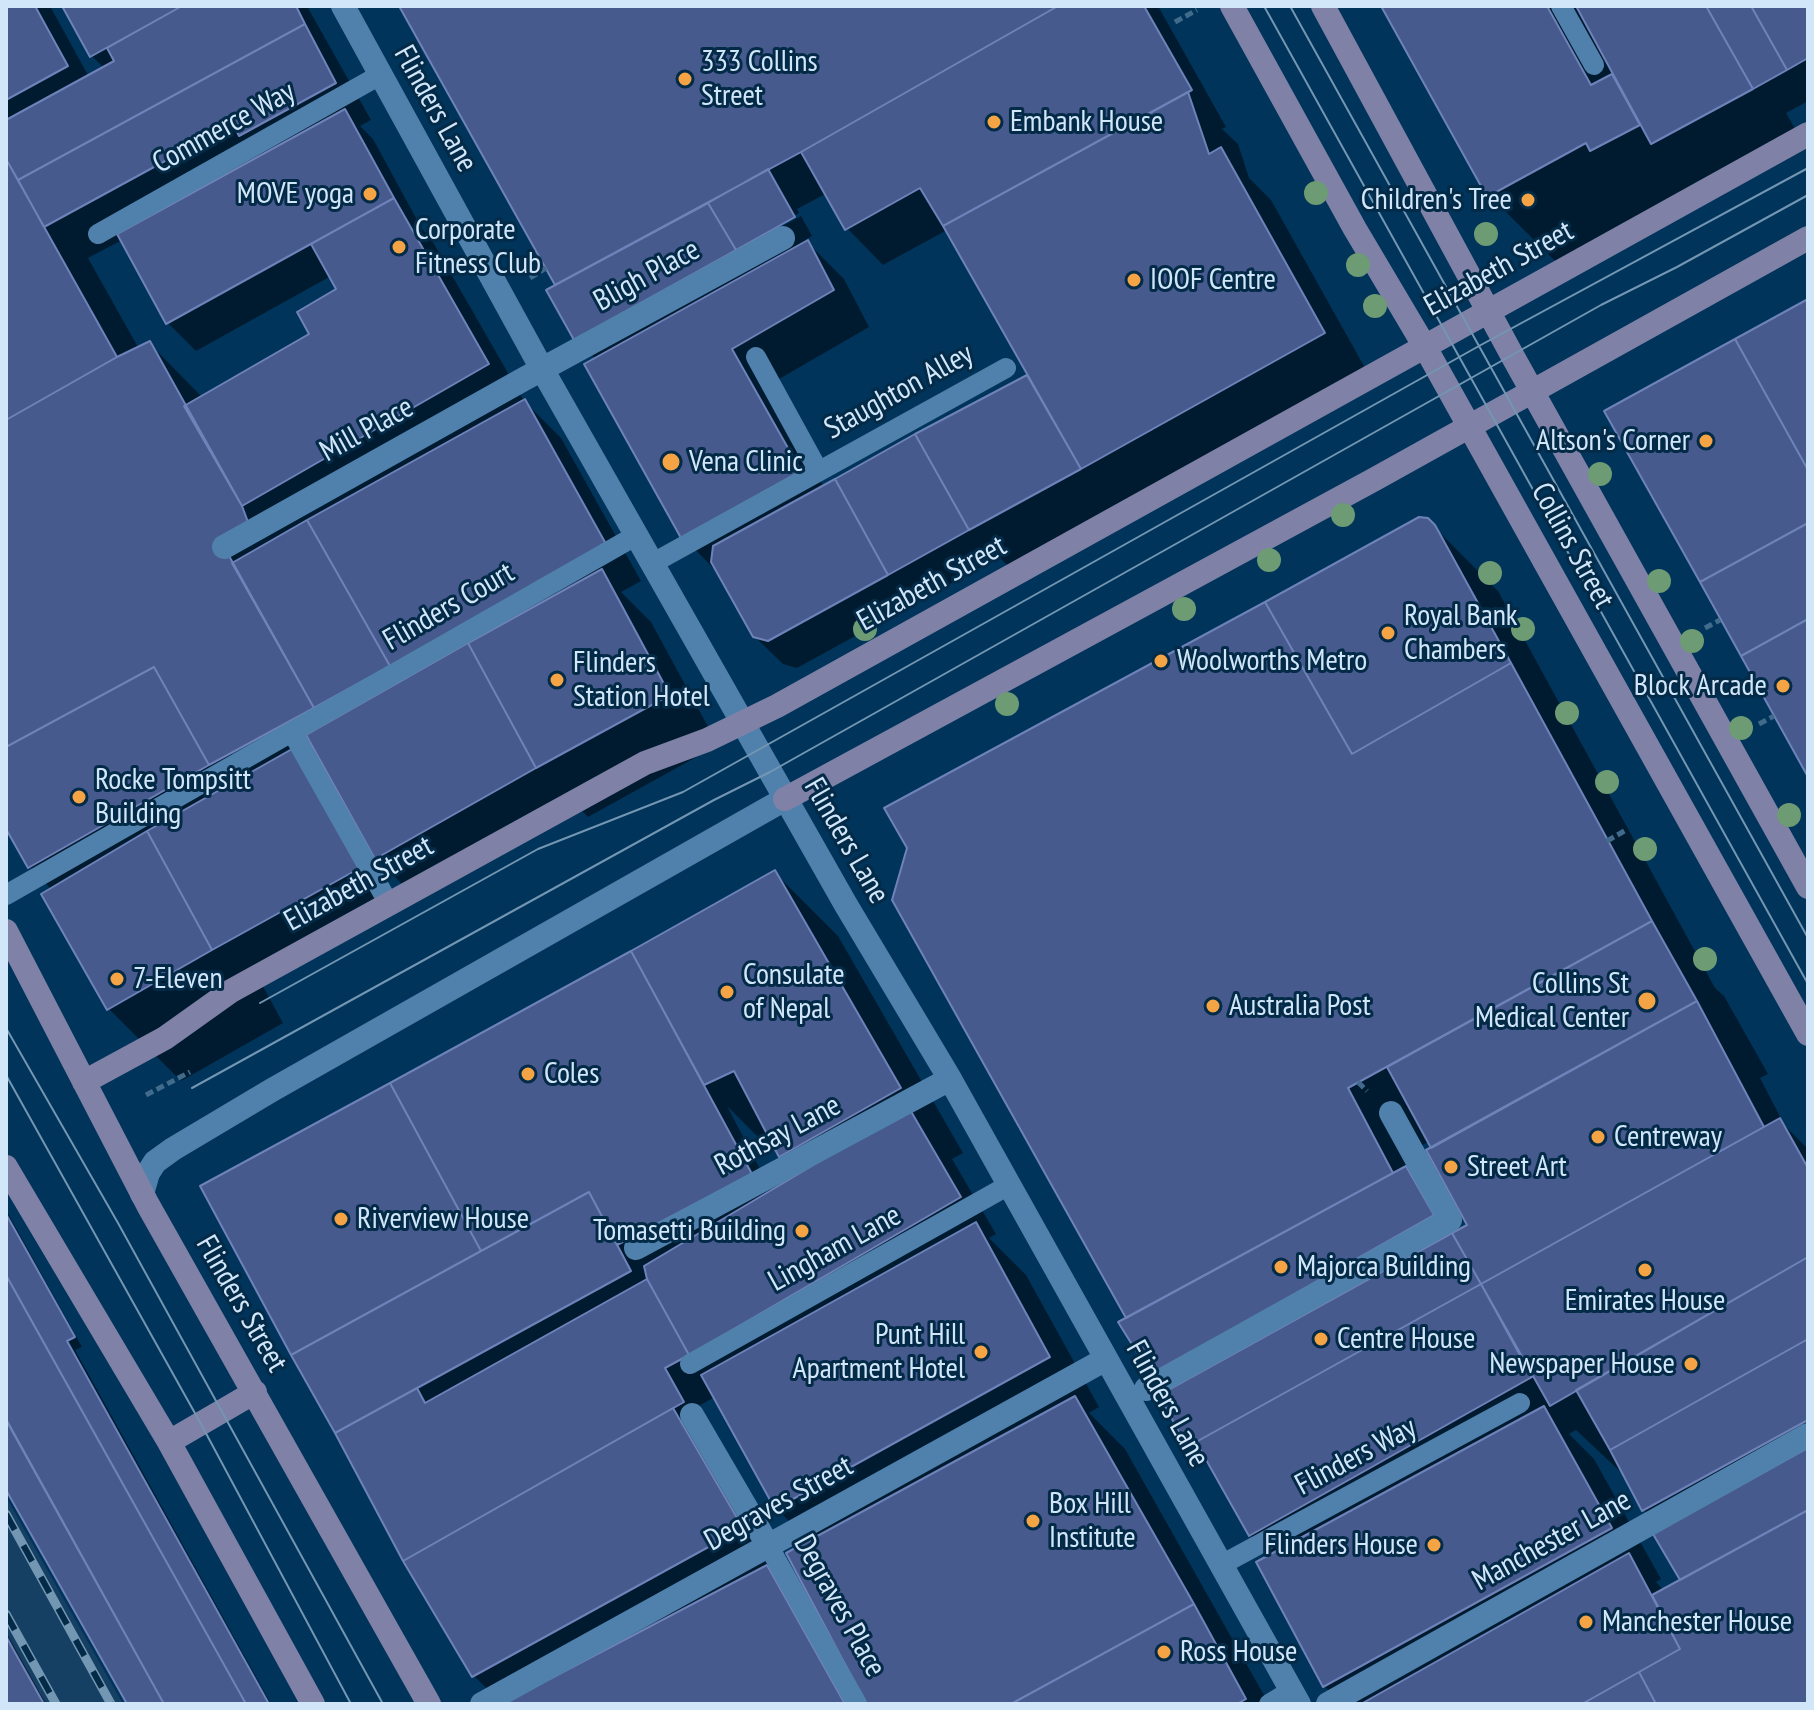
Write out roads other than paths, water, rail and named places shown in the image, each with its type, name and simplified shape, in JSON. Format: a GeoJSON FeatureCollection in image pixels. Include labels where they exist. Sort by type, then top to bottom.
{"type":"FeatureCollection","features":[{"type":"Feature","properties":{"kind":"street","name":"Flinders Lane"},"geometry":{"type":"LineString","coordinates":[[343,6],[542,369],[785,799],[950,1079],[1296,1697]]}},
{"type":"Feature","properties":{"kind":"street","name":"Collins Street"},"geometry":{"type":"LineString","coordinates":[[1232,6],[1808,1034]]}},
{"type":"Feature","properties":{"kind":"street","name":"Collins Street"},"geometry":{"type":"LineString","coordinates":[[1323,6],[1488,312],[1808,887]]}},
{"type":"Feature","properties":{"kind":"street","name":"Elizabeth Street"},"geometry":{"type":"LineString","coordinates":[[84,1082],[165,1038],[231,991],[645,763],[743,723],[1808,134]]}},
{"type":"Feature","properties":{"kind":"street","name":"Bligh Place"},"geometry":{"type":"LineString","coordinates":[[542,369],[783,238]]}},
{"type":"Feature","properties":{"kind":"street"},"geometry":{"type":"LineString","coordinates":[[142,1194],[155,1162],[285,1082],[785,799],[1469,427],[1808,238]]}},
{"type":"Feature","properties":{"kind":"street","name":"Mill Place"},"geometry":{"type":"LineString","coordinates":[[224,547],[542,369]]}},
{"type":"Feature","properties":{"kind":"street","name":"Flinders Street"},"geometry":{"type":"LineString","coordinates":[[6,931],[142,1194],[429,1704]]}},
{"type":"Feature","properties":{"kind":"street","name":"Rothsay Lane"},"geometry":{"type":"LineString","coordinates":[[636,1248],[950,1079]]}},
{"type":"Feature","properties":{"kind":"street"},"geometry":{"type":"LineString","coordinates":[[1146,1389],[1450,1220],[1391,1113]]}},
{"type":"Feature","properties":{"kind":"street"},"geometry":{"type":"LineString","coordinates":[[6,1167],[169,1442],[313,1704]]}},
{"type":"Feature","properties":{"kind":"street","name":"Degraves Street"},"geometry":{"type":"LineString","coordinates":[[482,1704],[1106,1359]]}},
{"type":"Feature","properties":{"kind":"street"},"geometry":{"type":"LineString","coordinates":[[169,1442],[255,1392]]}},
{"type":"Feature","properties":{"kind":"street","name":"Degraves Place"},"geometry":{"type":"LineString","coordinates":[[692,1415],[769,1547]]}},
{"type":"Feature","properties":{"kind":"street","name":"Manchester Lane"},"geometry":{"type":"LineString","coordinates":[[1328,1704],[1808,1435]]}},
{"type":"Feature","properties":{"kind":"lane"},"geometry":{"type":"LineString","coordinates":[[1561,6],[1594,65]]}},
{"type":"Feature","properties":{"kind":"lane","name":"Commerce Way"},"geometry":{"type":"LineString","coordinates":[[98,234],[380,75]]}},
{"type":"Feature","properties":{"kind":"lane"},"geometry":{"type":"LineString","coordinates":[[756,357],[818,470]]}},
{"type":"Feature","properties":{"kind":"lane","name":"Staughton Alley"},"geometry":{"type":"LineString","coordinates":[[653,563],[1006,368]]}},
{"type":"Feature","properties":{"kind":"lane","name":"Flinders Court"},"geometry":{"type":"LineString","coordinates":[[6,895],[637,535]]}},
{"type":"Feature","properties":{"kind":"lane"},"geometry":{"type":"LineString","coordinates":[[292,732],[389,904]]}},
{"type":"Feature","properties":{"kind":"lane","name":"Lingham Lane"},"geometry":{"type":"LineString","coordinates":[[690,1364],[1009,1185]]}},
{"type":"Feature","properties":{"kind":"lane","name":"Flinders Way"},"geometry":{"type":"LineString","coordinates":[[1221,1565],[1520,1403]]}},
{"type":"Feature","properties":{"kind":"lane","name":"Degraves Place"},"geometry":{"type":"LineString","coordinates":[[769,1547],[857,1704]]}},
{"type":"Feature","properties":{"kind":"lane"},"geometry":{"type":"LineString","coordinates":[[1269,1704],[1296,1697]]}},
{"type":"Feature","properties":{"kind":"tram line"},"geometry":{"type":"LineString","coordinates":[[1264,6],[1808,984]]}},
{"type":"Feature","properties":{"kind":"tram line"},"geometry":{"type":"LineString","coordinates":[[1290,6],[1808,938]]}},
{"type":"Feature","properties":{"kind":"tram line"},"geometry":{"type":"LineString","coordinates":[[260,1003],[538,849],[683,792],[1479,346],[1808,168]]}},
{"type":"Feature","properties":{"kind":"tram line"},"geometry":{"type":"LineString","coordinates":[[192,1088],[770,772],[1601,305],[1808,195]]}},
{"type":"Feature","properties":{"kind":"tram line"},"geometry":{"type":"LineString","coordinates":[[6,1028],[118,1223],[383,1704]]}},
{"type":"Feature","properties":{"kind":"tram line"},"geometry":{"type":"LineString","coordinates":[[6,1075],[201,1424],[351,1704]]}},
{"type":"Feature","properties":{"kind":"railway"},"geometry":{"type":"LineString","coordinates":[[6,1514],[111,1704]]}},
{"type":"Feature","properties":{"kind":"railway"},"geometry":{"type":"LineString","coordinates":[[6,1614],[56,1704]]}},
{"type":"Feature","properties":{"kind":"place","name":"333 Collins Street"},"geometry":{"type":"Point","coordinates":[685,79]}},
{"type":"Feature","properties":{"kind":"place","name":"Embank House"},"geometry":{"type":"Point","coordinates":[994,122]}},
{"type":"Feature","properties":{"kind":"place","name":"MOVE yoga"},"geometry":{"type":"Point","coordinates":[370,194]}},
{"type":"Feature","properties":{"kind":"place","name":"Children's Tree"},"geometry":{"type":"Point","coordinates":[1528,200]}},
{"type":"Feature","properties":{"kind":"place","name":"Corporate Fitness Club"},"geometry":{"type":"Point","coordinates":[399,247]}},
{"type":"Feature","properties":{"kind":"place","name":"IOOF Centre"},"geometry":{"type":"Point","coordinates":[1134,280]}},
{"type":"Feature","properties":{"kind":"place","name":"Altson's Corner"},"geometry":{"type":"Point","coordinates":[1706,441]}},
{"type":"Feature","properties":{"kind":"place","name":"Vena Clinic"},"geometry":{"type":"Point","coordinates":[671,462]}},
{"type":"Feature","properties":{"kind":"place","name":"Royal Bank Chambers"},"geometry":{"type":"Point","coordinates":[1388,633]}},
{"type":"Feature","properties":{"kind":"place","name":"Woolworths Metro"},"geometry":{"type":"Point","coordinates":[1161,661]}},
{"type":"Feature","properties":{"kind":"place","name":"Flinders Station Hotel"},"geometry":{"type":"Point","coordinates":[557,680]}},
{"type":"Feature","properties":{"kind":"place","name":"Block Arcade"},"geometry":{"type":"Point","coordinates":[1783,686]}},
{"type":"Feature","properties":{"kind":"place","name":"Rocke Tompsitt Building"},"geometry":{"type":"Point","coordinates":[79,797]}},
{"type":"Feature","properties":{"kind":"place","name":"7-Eleven"},"geometry":{"type":"Point","coordinates":[117,979]}},
{"type":"Feature","properties":{"kind":"place","name":"Consulate of Nepal"},"geometry":{"type":"Point","coordinates":[727,992]}},
{"type":"Feature","properties":{"kind":"place","name":"Collins St Medical Center"},"geometry":{"type":"Point","coordinates":[1647,1001]}},
{"type":"Feature","properties":{"kind":"place","name":"Australia Post"},"geometry":{"type":"Point","coordinates":[1213,1006]}},
{"type":"Feature","properties":{"kind":"place","name":"Coles"},"geometry":{"type":"Point","coordinates":[528,1074]}},
{"type":"Feature","properties":{"kind":"place","name":"Centreway"},"geometry":{"type":"Point","coordinates":[1598,1137]}},
{"type":"Feature","properties":{"kind":"place","name":"Street Art"},"geometry":{"type":"Point","coordinates":[1451,1167]}},
{"type":"Feature","properties":{"kind":"place","name":"Riverview House"},"geometry":{"type":"Point","coordinates":[341,1219]}},
{"type":"Feature","properties":{"kind":"place","name":"Tomasetti Building"},"geometry":{"type":"Point","coordinates":[802,1231]}},
{"type":"Feature","properties":{"kind":"place","name":"Majorca Building"},"geometry":{"type":"Point","coordinates":[1281,1267]}},
{"type":"Feature","properties":{"kind":"place","name":"Emirates House"},"geometry":{"type":"Point","coordinates":[1645,1270]}},
{"type":"Feature","properties":{"kind":"place","name":"Centre House"},"geometry":{"type":"Point","coordinates":[1321,1339]}},
{"type":"Feature","properties":{"kind":"place","name":"Punt Hill Apartment Hotel"},"geometry":{"type":"Point","coordinates":[981,1352]}},
{"type":"Feature","properties":{"kind":"place","name":"Newspaper House"},"geometry":{"type":"Point","coordinates":[1691,1364]}},
{"type":"Feature","properties":{"kind":"place","name":"Box Hill Institute"},"geometry":{"type":"Point","coordinates":[1033,1521]}},
{"type":"Feature","properties":{"kind":"place","name":"Flinders House"},"geometry":{"type":"Point","coordinates":[1434,1545]}},
{"type":"Feature","properties":{"kind":"place","name":"Manchester House"},"geometry":{"type":"Point","coordinates":[1586,1622]}},
{"type":"Feature","properties":{"kind":"place","name":"Ross House"},"geometry":{"type":"Point","coordinates":[1164,1652]}}]}
